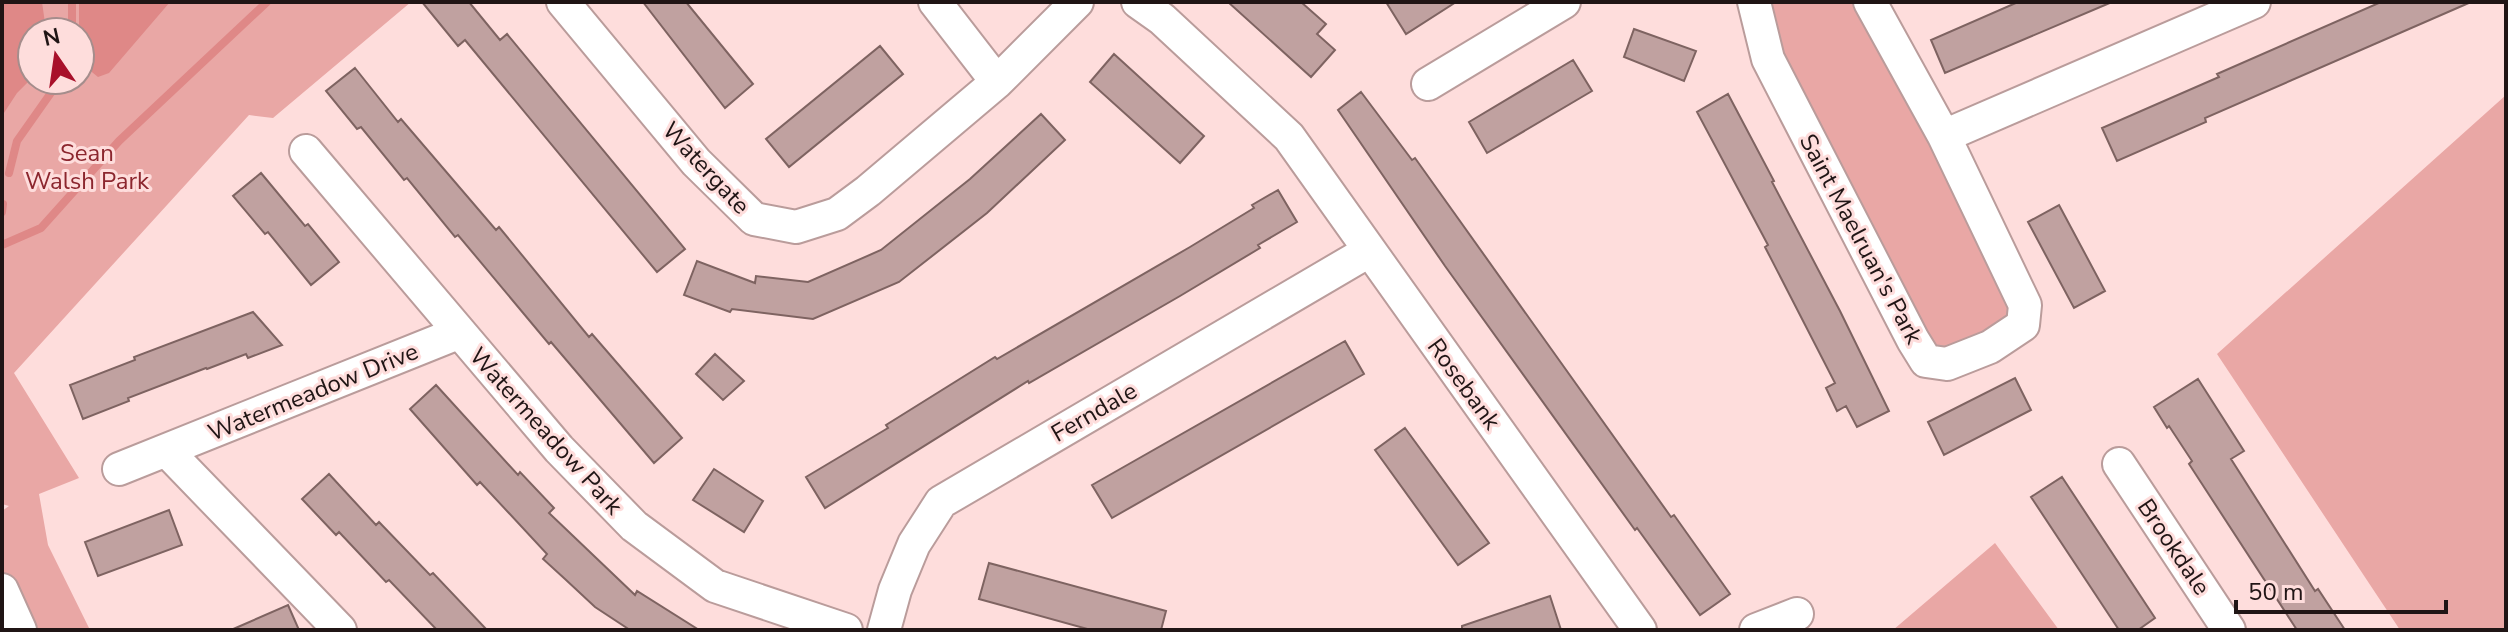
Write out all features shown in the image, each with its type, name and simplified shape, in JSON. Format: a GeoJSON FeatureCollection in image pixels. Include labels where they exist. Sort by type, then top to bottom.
{"type":"FeatureCollection","features":[{"type":"Feature","properties":{"kind":"street","name":"Watergate"},"geometry":{"type":"LineString","coordinates":[[563,2],[696,162],[754,219],[796,227],[837,214],[868,191],[997,82],[1077,2]]}},
{"type":"Feature","properties":{"kind":"street"},"geometry":{"type":"LineString","coordinates":[[935,2],[997,82]]}},
{"type":"Feature","properties":{"kind":"street"},"geometry":{"type":"LineString","coordinates":[[1428,84],[1564,2]]}},
{"type":"Feature","properties":{"kind":"street","name":"Saint Maelruan's Park"},"geometry":{"type":"LineString","coordinates":[[1754,2],[1768,59],[1913,340],[1926,361],[1947,364],[1990,347],[2023,325],[2025,305],[1944,136],[1870,2]]}},
{"type":"Feature","properties":{"kind":"street"},"geometry":{"type":"LineString","coordinates":[[1944,136],[2200,13],[2254,2]]}},
{"type":"Feature","properties":{"kind":"street","name":"Rosebank"},"geometry":{"type":"LineString","coordinates":[[1158,8],[1289,137],[1640,630]]}},
{"type":"Feature","properties":{"kind":"street","name":"Watermeadow Park"},"geometry":{"type":"LineString","coordinates":[[306,151],[559,449],[634,526],[715,586],[846,630]]}},
{"type":"Feature","properties":{"kind":"street","name":"Ferndale"},"geometry":{"type":"LineString","coordinates":[[884,630],[895,590],[914,544],[941,502],[1369,251]]}},
{"type":"Feature","properties":{"kind":"street","name":"Watermeadow Drive"},"geometry":{"type":"LineString","coordinates":[[119,469],[458,333]]}},
{"type":"Feature","properties":{"kind":"street"},"geometry":{"type":"LineString","coordinates":[[167,451],[340,630]]}},
{"type":"Feature","properties":{"kind":"street","name":"Brookdale"},"geometry":{"type":"LineString","coordinates":[[2119,464],[2229,630]]}},
{"type":"Feature","properties":{"kind":"street"},"geometry":{"type":"LineString","coordinates":[[2,590],[20,630]]}},
{"type":"Feature","properties":{"kind":"street"},"geometry":{"type":"LineString","coordinates":[[1756,630],[1797,614]]}},
{"type":"Feature","properties":{"kind":"green space","name":"Sean Walsh Park"},"geometry":{"type":"Polygon","coordinates":[[[2,2],[411,2],[273,118],[249,115],[14,373],[79,478],[39,494],[48,545],[90,630],[2,630],[2,511],[9,506],[2,504],[2,2]]]}},
{"type":"Feature","properties":{"kind":"green space"},"geometry":{"type":"Polygon","coordinates":[[[1754,2],[1874,2],[2023,325],[1926,361],[1754,2]]]}},
{"type":"Feature","properties":{"kind":"green space"},"geometry":{"type":"Polygon","coordinates":[[[2506,95],[2506,630],[2400,630],[2217,354],[2506,95]]]}},
{"type":"Feature","properties":{"kind":"green space"},"geometry":{"type":"Polygon","coordinates":[[[1995,543],[2059,630],[1893,630],[1995,543]]]}},
{"type":"Feature","properties":{"kind":"shaded area"},"geometry":{"type":"Polygon","coordinates":[[[2,2],[42,2],[44,16],[16,16],[16,95],[2,116],[2,2]]]}},
{"type":"Feature","properties":{"kind":"shaded area"},"geometry":{"type":"Polygon","coordinates":[[[79,2],[170,2],[109,73],[98,77],[96,16],[79,16],[79,2]]]}},
{"type":"Feature","properties":{"kind":"building"},"geometry":{"type":"Polygon","coordinates":[[[422,2],[469,2],[500,40],[507,34],[685,249],[657,272],[465,40],[458,46],[422,2]]]}},
{"type":"Feature","properties":{"kind":"building"},"geometry":{"type":"Polygon","coordinates":[[[643,2],[686,2],[753,84],[725,108],[643,2]]]}},
{"type":"Feature","properties":{"kind":"building"},"geometry":{"type":"Polygon","coordinates":[[[1228,2],[1301,2],[1326,24],[1317,34],[1335,50],[1311,77],[1228,2]]]}},
{"type":"Feature","properties":{"kind":"building"},"geometry":{"type":"Polygon","coordinates":[[[1386,2],[1456,2],[1406,34],[1386,2]]]}},
{"type":"Feature","properties":{"kind":"building"},"geometry":{"type":"Polygon","coordinates":[[[2018,2],[2112,2],[1945,73],[1931,40],[2018,2]]]}},
{"type":"Feature","properties":{"kind":"building"},"geometry":{"type":"Polygon","coordinates":[[[2381,2],[2471,2],[2205,118],[2206,122],[2117,161],[2102,128],[2381,2]]]}},
{"type":"Feature","properties":{"kind":"building"},"geometry":{"type":"Polygon","coordinates":[[[1634,29],[1696,51],[1684,81],[1624,57],[1634,29]]]}},
{"type":"Feature","properties":{"kind":"building"},"geometry":{"type":"Polygon","coordinates":[[[880,46],[903,74],[789,167],[766,139],[880,46]]]}},
{"type":"Feature","properties":{"kind":"building"},"geometry":{"type":"Polygon","coordinates":[[[1114,54],[1204,136],[1180,163],[1090,82],[1114,54]]]}},
{"type":"Feature","properties":{"kind":"building"},"geometry":{"type":"Polygon","coordinates":[[[1573,60],[1592,91],[1487,153],[1469,122],[1573,60]]]}},
{"type":"Feature","properties":{"kind":"building"},"geometry":{"type":"Polygon","coordinates":[[[355,68],[398,122],[401,119],[496,230],[499,227],[589,337],[592,334],[682,438],[654,463],[458,235],[455,237],[407,178],[404,180],[361,127],[357,129],[326,91],[355,68]]]}},
{"type":"Feature","properties":{"kind":"building"},"geometry":{"type":"Polygon","coordinates":[[[1361,92],[1412,160],[1415,158],[1671,517],[1674,515],[1730,594],[1700,615],[1445,266],[1338,110],[1361,92]]]}},
{"type":"Feature","properties":{"kind":"building"},"geometry":{"type":"Polygon","coordinates":[[[1728,94],[1889,411],[1857,427],[1846,406],[1837,411],[1826,388],[1835,383],[1765,247],[1768,245],[1697,112],[1728,94]]]}},
{"type":"Feature","properties":{"kind":"building"},"geometry":{"type":"Polygon","coordinates":[[[1041,114],[1065,140],[987,213],[899,282],[813,319],[732,309],[730,312],[684,295],[697,261],[755,283],[756,276],[808,282],[881,250],[970,179],[1041,114]]]}},
{"type":"Feature","properties":{"kind":"building"},"geometry":{"type":"Polygon","coordinates":[[[261,173],[339,262],[311,285],[268,232],[265,234],[233,196],[261,173]]]}},
{"type":"Feature","properties":{"kind":"building"},"geometry":{"type":"Polygon","coordinates":[[[1278,190],[1297,222],[1258,245],[1260,248],[1028,381],[825,508],[806,477],[888,428],[886,425],[995,357],[997,359],[1190,247],[1278,190]]]}},
{"type":"Feature","properties":{"kind":"building"},"geometry":{"type":"Polygon","coordinates":[[[2059,205],[2105,291],[2074,308],[2028,222],[2059,205]]]}},
{"type":"Feature","properties":{"kind":"building"},"geometry":{"type":"Polygon","coordinates":[[[253,312],[282,345],[248,358],[246,354],[206,368],[83,419],[70,385],[253,312]]]}},
{"type":"Feature","properties":{"kind":"building"},"geometry":{"type":"Polygon","coordinates":[[[1345,341],[1364,374],[1112,518],[1092,485],[1345,341]]]}},
{"type":"Feature","properties":{"kind":"building"},"geometry":{"type":"Polygon","coordinates":[[[715,354],[744,381],[723,400],[696,374],[715,354]]]}},
{"type":"Feature","properties":{"kind":"building"},"geometry":{"type":"Polygon","coordinates":[[[2015,378],[2031,410],[1944,455],[1928,422],[2015,378]]]}},
{"type":"Feature","properties":{"kind":"building"},"geometry":{"type":"Polygon","coordinates":[[[2198,379],[2244,451],[2231,459],[2315,591],[2318,589],[2345,630],[2297,630],[2189,464],[2192,461],[2154,407],[2198,379]]]}},
{"type":"Feature","properties":{"kind":"building"},"geometry":{"type":"Polygon","coordinates":[[[436,385],[518,475],[520,472],[554,508],[549,513],[635,595],[637,591],[699,630],[630,630],[595,607],[543,559],[547,554],[480,482],[477,485],[410,409],[436,385]]]}},
{"type":"Feature","properties":{"kind":"building"},"geometry":{"type":"Polygon","coordinates":[[[1405,428],[1489,543],[1458,565],[1375,450],[1405,428]]]}},
{"type":"Feature","properties":{"kind":"building"},"geometry":{"type":"Polygon","coordinates":[[[714,469],[763,501],[744,532],[693,500],[714,469]]]}},
{"type":"Feature","properties":{"kind":"building"},"geometry":{"type":"Polygon","coordinates":[[[329,474],[376,525],[379,522],[430,575],[433,573],[487,630],[437,630],[339,532],[336,535],[302,499],[329,474]]]}},
{"type":"Feature","properties":{"kind":"building"},"geometry":{"type":"Polygon","coordinates":[[[2062,477],[2155,618],[2138,630],[2119,630],[2031,497],[2062,477]]]}},
{"type":"Feature","properties":{"kind":"building"},"geometry":{"type":"Polygon","coordinates":[[[169,510],[182,545],[98,576],[85,542],[169,510]]]}},
{"type":"Feature","properties":{"kind":"building"},"geometry":{"type":"Polygon","coordinates":[[[989,563],[1166,611],[1161,630],[1091,630],[979,599],[989,563]]]}},
{"type":"Feature","properties":{"kind":"building"},"geometry":{"type":"Polygon","coordinates":[[[1550,596],[1561,630],[1462,630],[1462,626],[1550,596]]]}},
{"type":"Feature","properties":{"kind":"building"},"geometry":{"type":"Polygon","coordinates":[[[288,605],[299,630],[231,630],[288,605]]]}},
{"type":"Feature","properties":{"kind":"waterway"},"geometry":{"type":"LineString","coordinates":[[72,2],[72,16]]}},
{"type":"Feature","properties":{"kind":"waterway"},"geometry":{"type":"LineString","coordinates":[[2,245],[41,228],[119,141],[267,2]]}},
{"type":"Feature","properties":{"kind":"waterway"},"geometry":{"type":"LineString","coordinates":[[9,173],[17,141],[49,96]]}},
{"type":"Feature","properties":{"kind":"waterway"},"geometry":{"type":"LineString","coordinates":[[2,212],[3,204]]}}]}
